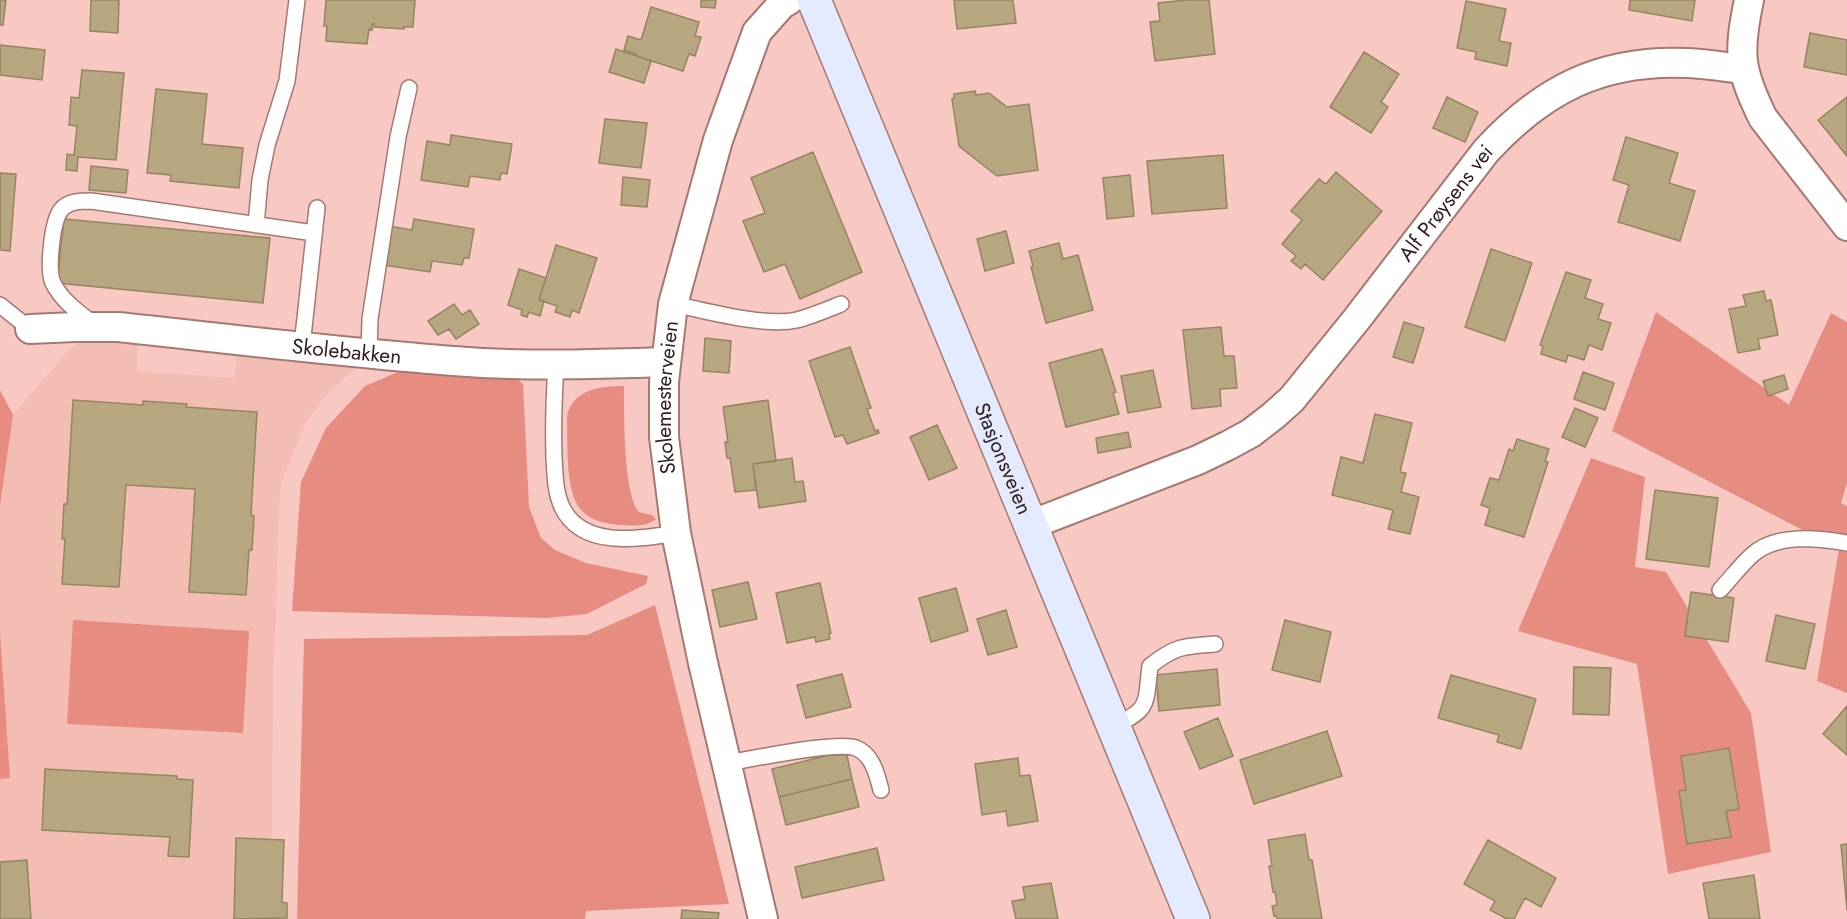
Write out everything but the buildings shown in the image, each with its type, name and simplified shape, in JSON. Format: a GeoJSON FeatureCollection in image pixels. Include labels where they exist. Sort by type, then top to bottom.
{"type":"FeatureCollection","features":[{"type":"Feature","properties":{"kind":"main road","name":"Stasjonsveien"},"geometry":{"type":"LineString","coordinates":[[814,0],[1193,919]]}},
{"type":"Feature","properties":{"kind":"street","name":"Skolemesterveien"},"geometry":{"type":"LineString","coordinates":[[763,919],[676,533],[664,437],[665,362],[673,304],[718,140],[757,32],[782,4],[789,0]]}},
{"type":"Feature","properties":{"kind":"street"},"geometry":{"type":"LineString","coordinates":[[1749,0],[1741,51],[1743,69],[1763,118],[1847,226]]}},
{"type":"Feature","properties":{"kind":"street","name":"Alf Prøysens vei"},"geometry":{"type":"LineString","coordinates":[[1030,525],[1198,460],[1229,446],[1273,416],[1292,399],[1356,320],[1486,151],[1504,131],[1547,97],[1596,74],[1618,68],[1687,63],[1743,69]]}},
{"type":"Feature","properties":{"kind":"street","name":"Skolebakken"},"geometry":{"type":"LineString","coordinates":[[30,329],[118,327],[484,363],[665,362]]}},
{"type":"Feature","properties":{"kind":"lane"},"geometry":{"type":"LineString","coordinates":[[256,225],[260,180],[267,145],[287,81],[297,0]]}},
{"type":"Feature","properties":{"kind":"lane"},"geometry":{"type":"LineString","coordinates":[[369,353],[370,319],[398,137],[409,88]]}},
{"type":"Feature","properties":{"kind":"lane"},"geometry":{"type":"LineString","coordinates":[[97,327],[73,308],[60,294],[52,280],[50,265],[55,225],[61,210],[70,204],[77,201],[91,201],[314,233]]}},
{"type":"Feature","properties":{"kind":"lane"},"geometry":{"type":"LineString","coordinates":[[302,346],[317,208]]}},
{"type":"Feature","properties":{"kind":"lane"},"geometry":{"type":"LineString","coordinates":[[673,304],[752,319],[780,321],[810,316],[841,304]]}},
{"type":"Feature","properties":{"kind":"lane"},"geometry":{"type":"LineString","coordinates":[[0,305],[30,329]]}},
{"type":"Feature","properties":{"kind":"lane"},"geometry":{"type":"LineString","coordinates":[[556,364],[553,413],[555,481],[562,507],[569,519],[581,529],[615,538],[639,539],[676,533]]}},
{"type":"Feature","properties":{"kind":"lane"},"geometry":{"type":"LineString","coordinates":[[1720,590],[1753,554],[1767,546],[1798,538],[1847,543]]}},
{"type":"Feature","properties":{"kind":"lane"},"geometry":{"type":"LineString","coordinates":[[1113,727],[1134,717],[1145,705],[1150,666],[1162,656],[1184,646],[1215,645]]}},
{"type":"Feature","properties":{"kind":"lane"},"geometry":{"type":"LineString","coordinates":[[727,763],[832,747],[856,748],[873,763],[881,790]]}},
{"type":"Feature","properties":{"kind":"shaded area"},"geometry":{"type":"Polygon","coordinates":[[[1656,312],[1789,405],[1831,313],[1847,322],[1847,483],[1841,503],[1847,506],[1847,693],[1817,681],[1839,549],[1612,431],[1656,312]]]}},
{"type":"Feature","properties":{"kind":"shaded area"},"geometry":{"type":"Polygon","coordinates":[[[85,336],[138,336],[137,371],[234,378],[238,347],[359,366],[332,388],[306,422],[280,486],[273,690],[271,919],[0,919],[0,779],[10,777],[0,631],[0,506],[13,415],[65,354],[85,336]]]}},
{"type":"Feature","properties":{"kind":"shaded area"},"geometry":{"type":"Polygon","coordinates":[[[410,367],[513,375],[523,384],[529,507],[541,538],[555,550],[586,563],[648,576],[646,584],[587,614],[547,618],[292,611],[301,482],[326,428],[365,386],[410,367]]]}},
{"type":"Feature","properties":{"kind":"shaded area"},"geometry":{"type":"Polygon","coordinates":[[[624,386],[627,471],[630,489],[639,512],[652,515],[656,519],[639,525],[604,523],[582,511],[572,492],[568,465],[567,416],[570,407],[575,400],[589,391],[597,388],[624,386]]]}},
{"type":"Feature","properties":{"kind":"shaded area"},"geometry":{"type":"Polygon","coordinates":[[[0,390],[13,415],[0,506],[0,390]]]}},
{"type":"Feature","properties":{"kind":"shaded area"},"geometry":{"type":"Polygon","coordinates":[[[1591,458],[1645,477],[1635,567],[1666,572],[1751,713],[1771,852],[1668,874],[1637,664],[1518,631],[1591,458]]]}},
{"type":"Feature","properties":{"kind":"shaded area"},"geometry":{"type":"Polygon","coordinates":[[[655,605],[729,904],[586,911],[585,919],[297,919],[304,639],[587,635],[655,605]]]}},
{"type":"Feature","properties":{"kind":"shaded area"},"geometry":{"type":"Polygon","coordinates":[[[73,620],[249,631],[243,733],[67,724],[73,620]]]}},
{"type":"Feature","properties":{"kind":"shaded area"},"geometry":{"type":"Polygon","coordinates":[[[0,631],[10,778],[0,779],[0,631]]]}}]}
